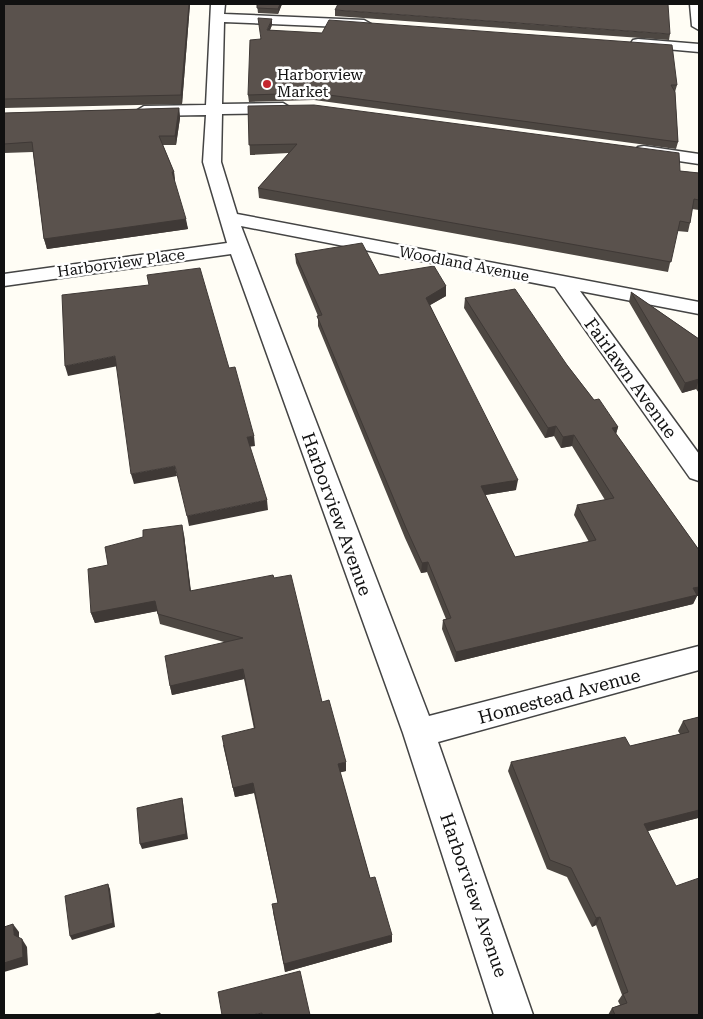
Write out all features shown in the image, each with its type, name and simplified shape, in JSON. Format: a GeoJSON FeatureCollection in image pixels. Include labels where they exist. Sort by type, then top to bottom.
{"type":"FeatureCollection","features":[{"type":"Feature","properties":{"kind":"street"},"geometry":{"type":"LineString","coordinates":[[697,4],[699,26]]}},
{"type":"Feature","properties":{"kind":"street"},"geometry":{"type":"LineString","coordinates":[[217,11],[377,25]]}},
{"type":"Feature","properties":{"kind":"street","name":"Harborview Avenue"},"geometry":{"type":"LineString","coordinates":[[217,11],[212,162],[238,247],[419,733],[514,1015]]}},
{"type":"Feature","properties":{"kind":"street"},"geometry":{"type":"LineString","coordinates":[[621,42],[699,48]]}},
{"type":"Feature","properties":{"kind":"street"},"geometry":{"type":"LineString","coordinates":[[128,111],[304,107]]}},
{"type":"Feature","properties":{"kind":"street"},"geometry":{"type":"LineString","coordinates":[[630,150],[699,159]]}},
{"type":"Feature","properties":{"kind":"street","name":"Woodland Avenue"},"geometry":{"type":"LineString","coordinates":[[230,218],[699,308]]}},
{"type":"Feature","properties":{"kind":"street","name":"Harborview Place"},"geometry":{"type":"LineString","coordinates":[[4,280],[238,247]]}},
{"type":"Feature","properties":{"kind":"street","name":"Fairlawn Avenue"},"geometry":{"type":"LineString","coordinates":[[563,283],[699,472]]}},
{"type":"Feature","properties":{"kind":"street","name":"Homestead Avenue"},"geometry":{"type":"LineString","coordinates":[[419,733],[699,658]]}},
{"type":"Feature","properties":{"kind":"building"},"geometry":{"type":"Polygon","coordinates":[[[4,4],[189,4],[181,95],[4,99],[4,4]]]}},
{"type":"Feature","properties":{"kind":"building"},"geometry":{"type":"Polygon","coordinates":[[[257,4],[280,4],[278,9],[257,8],[257,4]]]}},
{"type":"Feature","properties":{"kind":"building"},"geometry":{"type":"Polygon","coordinates":[[[338,4],[668,4],[670,34],[335,10],[338,4]]]}},
{"type":"Feature","properties":{"kind":"building"},"geometry":{"type":"Polygon","coordinates":[[[258,18],[272,19],[267,30],[322,33],[329,20],[672,45],[677,85],[671,85],[675,92],[678,142],[314,93],[248,95],[250,40],[261,39],[258,18]]]}},
{"type":"Feature","properties":{"kind":"building"},"geometry":{"type":"Polygon","coordinates":[[[314,105],[679,153],[680,171],[699,173],[699,200],[694,199],[690,223],[680,221],[671,262],[258,188],[297,144],[249,145],[248,106],[314,105]]]}},
{"type":"Feature","properties":{"kind":"building"},"geometry":{"type":"Polygon","coordinates":[[[179,108],[175,136],[159,136],[174,172],[172,172],[186,219],[44,239],[32,142],[4,144],[4,113],[179,108]]]}},
{"type":"Feature","properties":{"kind":"building"},"geometry":{"type":"Polygon","coordinates":[[[362,243],[379,275],[434,266],[446,286],[426,298],[518,480],[481,486],[515,557],[596,540],[577,505],[614,498],[574,435],[563,437],[556,426],[548,428],[465,298],[515,289],[567,365],[594,400],[599,399],[618,427],[612,428],[699,550],[699,587],[693,588],[697,595],[456,652],[443,620],[451,618],[428,562],[422,563],[406,528],[317,316],[322,315],[295,254],[362,243]]]}},
{"type":"Feature","properties":{"kind":"building"},"geometry":{"type":"Polygon","coordinates":[[[200,268],[229,368],[235,367],[254,436],[247,437],[267,500],[187,516],[175,466],[131,474],[115,356],[65,366],[62,295],[149,285],[147,275],[200,268]]]}},
{"type":"Feature","properties":{"kind":"building"},"geometry":{"type":"Polygon","coordinates":[[[631,292],[699,339],[699,379],[685,383],[631,292]]]}},
{"type":"Feature","properties":{"kind":"building"},"geometry":{"type":"Polygon","coordinates":[[[182,525],[190,591],[273,575],[274,578],[291,575],[322,702],[329,700],[346,762],[338,764],[370,878],[375,877],[392,935],[284,964],[272,904],[278,903],[253,783],[233,788],[222,736],[255,728],[243,669],[170,686],[165,656],[243,638],[158,614],[155,601],[91,613],[88,569],[108,565],[105,547],[143,537],[143,530],[182,525]]]}},
{"type":"Feature","properties":{"kind":"building"},"geometry":{"type":"Polygon","coordinates":[[[699,717],[699,810],[644,824],[676,886],[699,878],[699,1015],[615,1015],[612,1008],[627,1003],[623,994],[628,992],[600,917],[596,918],[571,868],[550,860],[511,762],[625,737],[630,746],[689,732],[683,721],[699,717]]]}},
{"type":"Feature","properties":{"kind":"building"},"geometry":{"type":"Polygon","coordinates":[[[182,798],[186,834],[140,844],[137,808],[182,798]]]}},
{"type":"Feature","properties":{"kind":"building"},"geometry":{"type":"Polygon","coordinates":[[[108,884],[113,923],[70,936],[65,896],[108,884]]]}},
{"type":"Feature","properties":{"kind":"building"},"geometry":{"type":"Polygon","coordinates":[[[13,924],[14,935],[22,939],[23,957],[4,963],[4,927],[13,924]]]}},
{"type":"Feature","properties":{"kind":"building"},"geometry":{"type":"Polygon","coordinates":[[[300,971],[310,1015],[263,1015],[262,1013],[222,1015],[218,992],[300,971]]]}},
{"type":"Feature","properties":{"kind":"place","name":"Harborview Market"},"geometry":{"type":"Point","coordinates":[267,84]}}]}
